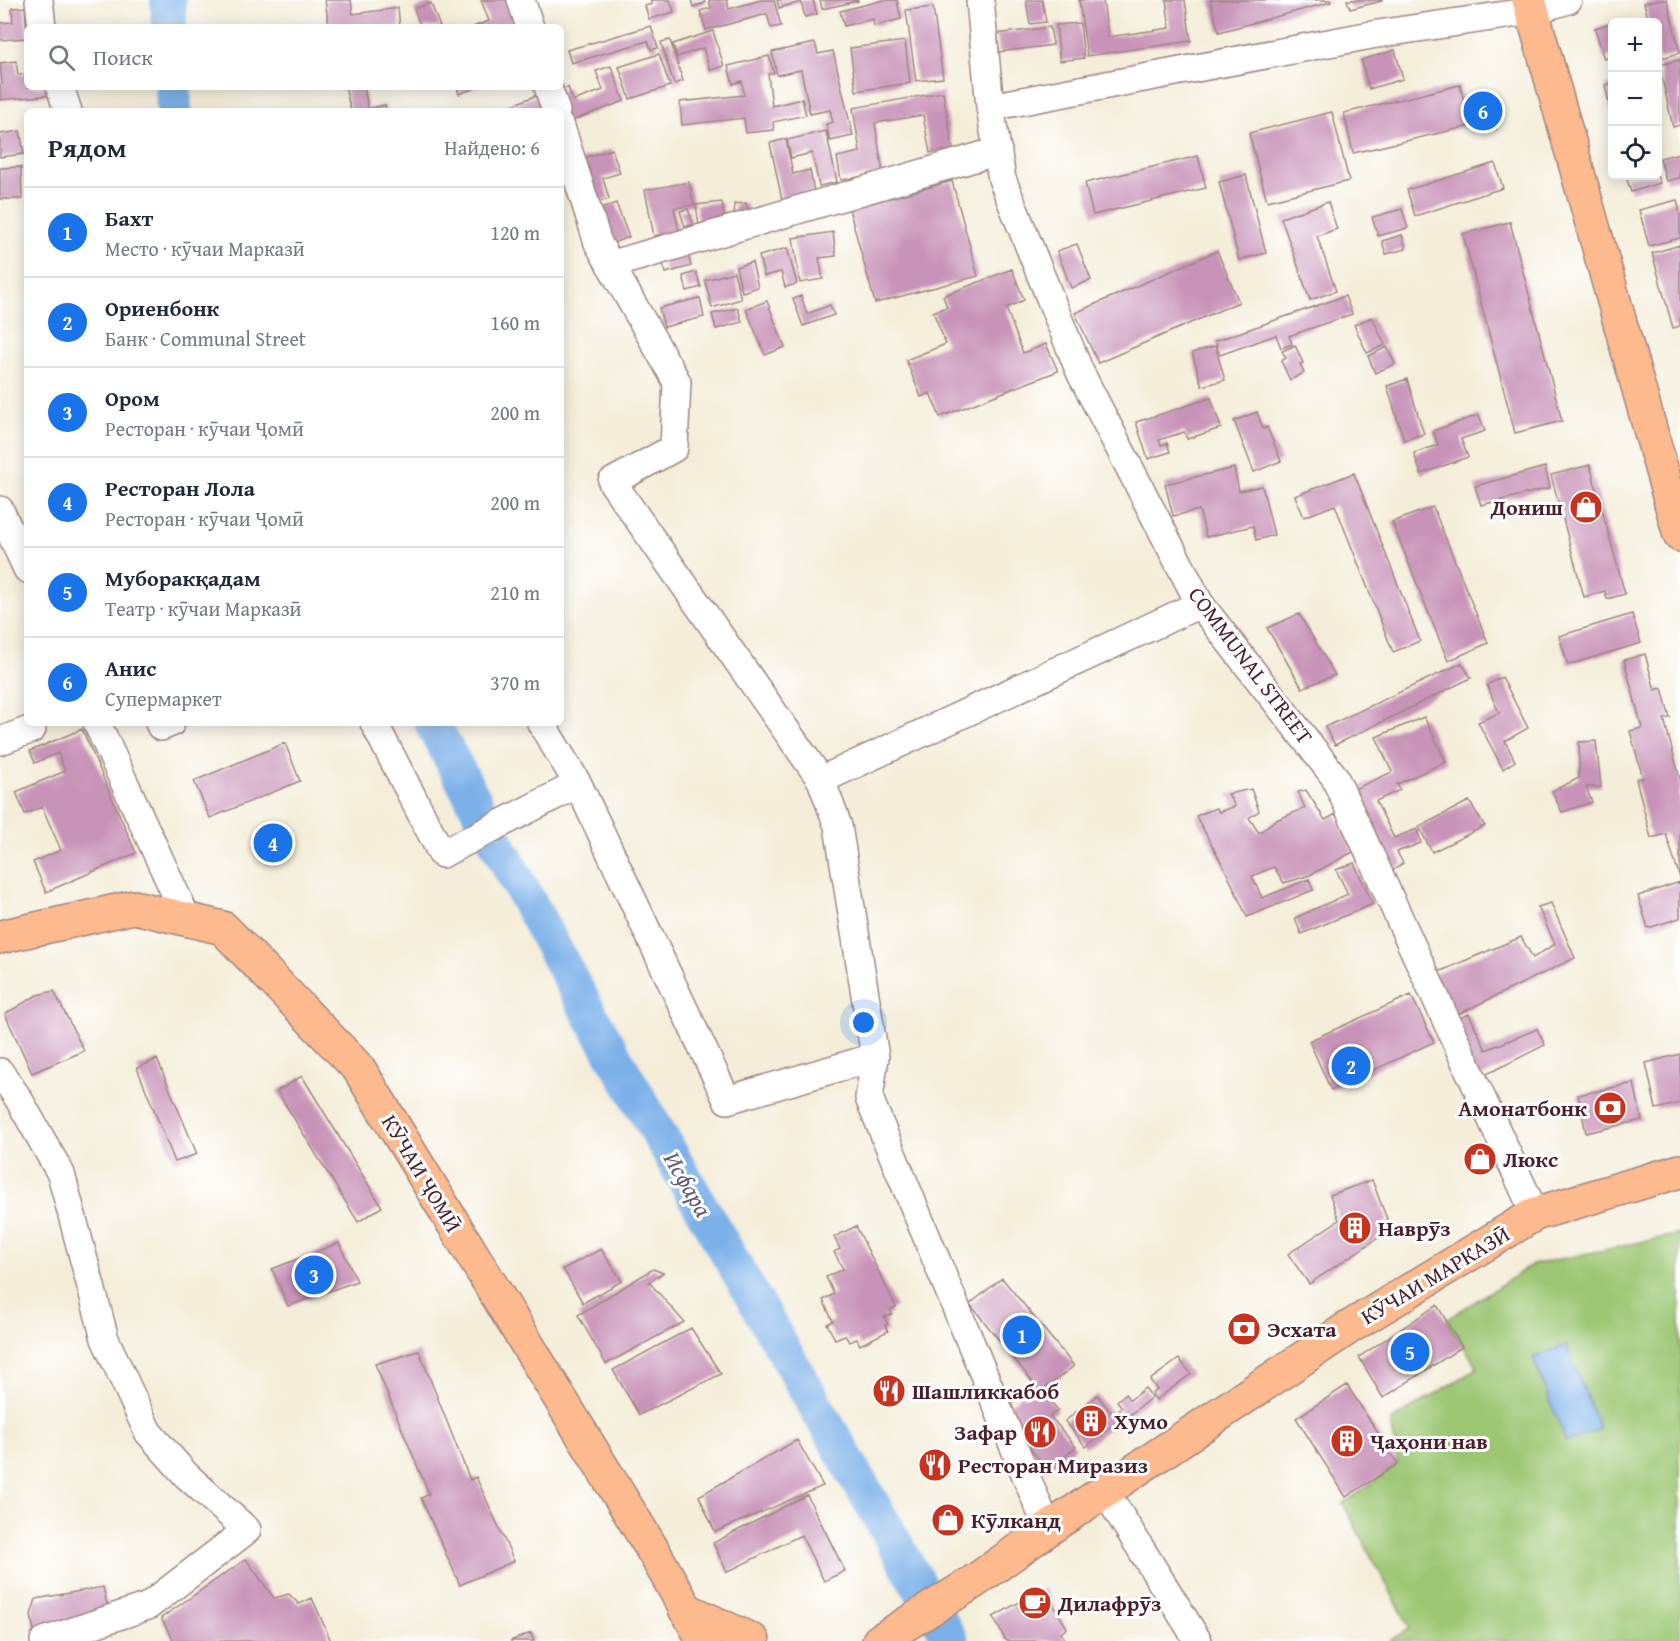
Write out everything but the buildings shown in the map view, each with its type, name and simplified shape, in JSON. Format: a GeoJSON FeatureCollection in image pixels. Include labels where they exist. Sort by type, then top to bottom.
{"type":"FeatureCollection","features":[{"type":"Feature","properties":{"kind":"main road"},"geometry":{"type":"LineString","coordinates":[[1530,6],[1680,535]]}},
{"type":"Feature","properties":{"kind":"main road","name":"КӮЧАИ ҶОМӢ"},"geometry":{"type":"LineString","coordinates":[[0,936],[134,907],[224,928],[358,1069],[646,1539],[704,1641]]}},
{"type":"Feature","properties":{"kind":"main road","name":"КӮЧАИ МАРКАЗӢ"},"geometry":{"type":"LineString","coordinates":[[885,1639],[972,1583],[1048,1529],[1348,1328],[1535,1214],[1680,1172]]}},
{"type":"Feature","properties":{"kind":"main road"},"geometry":{"type":"LineString","coordinates":[[685,1609],[753,1641]]}},
{"type":"Feature","properties":{"kind":"street"},"geometry":{"type":"LineString","coordinates":[[39,0],[42,24]]}},
{"type":"Feature","properties":{"kind":"street"},"geometry":{"type":"LineString","coordinates":[[521,0],[529,24]]}},
{"type":"Feature","properties":{"kind":"street","name":"COMMUNAL STREET"},"geometry":{"type":"LineString","coordinates":[[980,0],[990,107],[1002,179],[1080,372],[1200,604],[1334,776],[1535,1214]]}},
{"type":"Feature","properties":{"kind":"street"},"geometry":{"type":"LineString","coordinates":[[990,107],[1568,0]]}},
{"type":"Feature","properties":{"kind":"street"},"geometry":{"type":"LineString","coordinates":[[61,90],[67,108]]}},
{"type":"Feature","properties":{"kind":"street"},"geometry":{"type":"LineString","coordinates":[[550,90],[555,108]]}},
{"type":"Feature","properties":{"kind":"street"},"geometry":{"type":"LineString","coordinates":[[564,136],[598,243],[677,382],[674,448],[612,482],[820,780],[838,826],[875,1057],[869,1098],[1048,1529]]}},
{"type":"Feature","properties":{"kind":"street"},"geometry":{"type":"LineString","coordinates":[[610,265],[998,151]]}},
{"type":"Feature","properties":{"kind":"street"},"geometry":{"type":"LineString","coordinates":[[0,510],[24,562]]}},
{"type":"Feature","properties":{"kind":"street"},"geometry":{"type":"LineString","coordinates":[[820,780],[1200,604]]}},
{"type":"Feature","properties":{"kind":"street"},"geometry":{"type":"LineString","coordinates":[[98,726],[187,920]]}},
{"type":"Feature","properties":{"kind":"street"},"geometry":{"type":"LineString","coordinates":[[376,726],[441,855],[567,790]]}},
{"type":"Feature","properties":{"kind":"street"},"geometry":{"type":"LineString","coordinates":[[542,726],[567,790],[727,1100],[875,1057]]}},
{"type":"Feature","properties":{"kind":"street"},"geometry":{"type":"LineString","coordinates":[[0,741],[32,729]]}},
{"type":"Feature","properties":{"kind":"street"},"geometry":{"type":"LineString","coordinates":[[0,1072],[18,1098],[61,1174],[105,1340],[147,1432],[186,1475],[247,1530],[148,1606],[44,1641]]}},
{"type":"Feature","properties":{"kind":"street"},"geometry":{"type":"LineString","coordinates":[[1105,1491],[1198,1641]]}},
{"type":"Feature","properties":{"kind":"green space"},"geometry":{"type":"Polygon","coordinates":[[[1680,1234],[1680,1641],[1390,1641],[1410,1628],[1343,1504],[1398,1464],[1391,1421],[1478,1368],[1446,1320],[1532,1265],[1680,1234]]]}},
{"type":"Feature","properties":{"kind":"water"},"geometry":{"type":"Polygon","coordinates":[[[1566,1345],[1600,1429],[1566,1442],[1533,1358],[1566,1345]]]}},
{"type":"Feature","properties":{"kind":"waterway","name":"Исфара"},"geometry":{"type":"LineString","coordinates":[[168,0],[169,24]]}},
{"type":"Feature","properties":{"kind":"waterway","name":"Исфара"},"geometry":{"type":"LineString","coordinates":[[173,90],[174,108]]}},
{"type":"Feature","properties":{"kind":"waterway","name":"Исфара"},"geometry":{"type":"LineString","coordinates":[[434,726],[584,1004],[951,1641]]}},
{"type":"Feature","properties":{"kind":"place","name":"Анис"},"geometry":{"type":"Point","coordinates":[1483,111]}},
{"type":"Feature","properties":{"kind":"place","name":"Дониш"},"geometry":{"type":"Point","coordinates":[1586,507]}},
{"type":"Feature","properties":{"kind":"place","name":"Ресторан Лола"},"geometry":{"type":"Point","coordinates":[273,843]}},
{"type":"Feature","properties":{"kind":"place","name":"Ориенбонк"},"geometry":{"type":"Point","coordinates":[1351,1066]}},
{"type":"Feature","properties":{"kind":"place","name":"Амонатбонк"},"geometry":{"type":"Point","coordinates":[1610,1108]}},
{"type":"Feature","properties":{"kind":"place","name":"Люкс"},"geometry":{"type":"Point","coordinates":[1480,1159]}},
{"type":"Feature","properties":{"kind":"place","name":"Наврӯз"},"geometry":{"type":"Point","coordinates":[1355,1228]}},
{"type":"Feature","properties":{"kind":"place","name":"Ором"},"geometry":{"type":"Point","coordinates":[314,1275]}},
{"type":"Feature","properties":{"kind":"place","name":"Эсхата"},"geometry":{"type":"Point","coordinates":[1244,1329]}},
{"type":"Feature","properties":{"kind":"place","name":"Бахт"},"geometry":{"type":"Point","coordinates":[1022,1335]}},
{"type":"Feature","properties":{"kind":"place","name":"Муборакқадам"},"geometry":{"type":"Point","coordinates":[1410,1352]}},
{"type":"Feature","properties":{"kind":"place","name":"Шашликкабоб"},"geometry":{"type":"Point","coordinates":[889,1391]}},
{"type":"Feature","properties":{"kind":"place","name":"Хумо"},"geometry":{"type":"Point","coordinates":[1091,1421]}},
{"type":"Feature","properties":{"kind":"place","name":"Зафар"},"geometry":{"type":"Point","coordinates":[1040,1432]}},
{"type":"Feature","properties":{"kind":"place","name":"Ҷаҳони нав"},"geometry":{"type":"Point","coordinates":[1347,1441]}},
{"type":"Feature","properties":{"kind":"place","name":"Ресторан Миразиз"},"geometry":{"type":"Point","coordinates":[935,1465]}},
{"type":"Feature","properties":{"kind":"place","name":"Кӯлканд"},"geometry":{"type":"Point","coordinates":[948,1520]}},
{"type":"Feature","properties":{"kind":"place","name":"Дилафрӯз"},"geometry":{"type":"Point","coordinates":[1035,1603]}}]}
